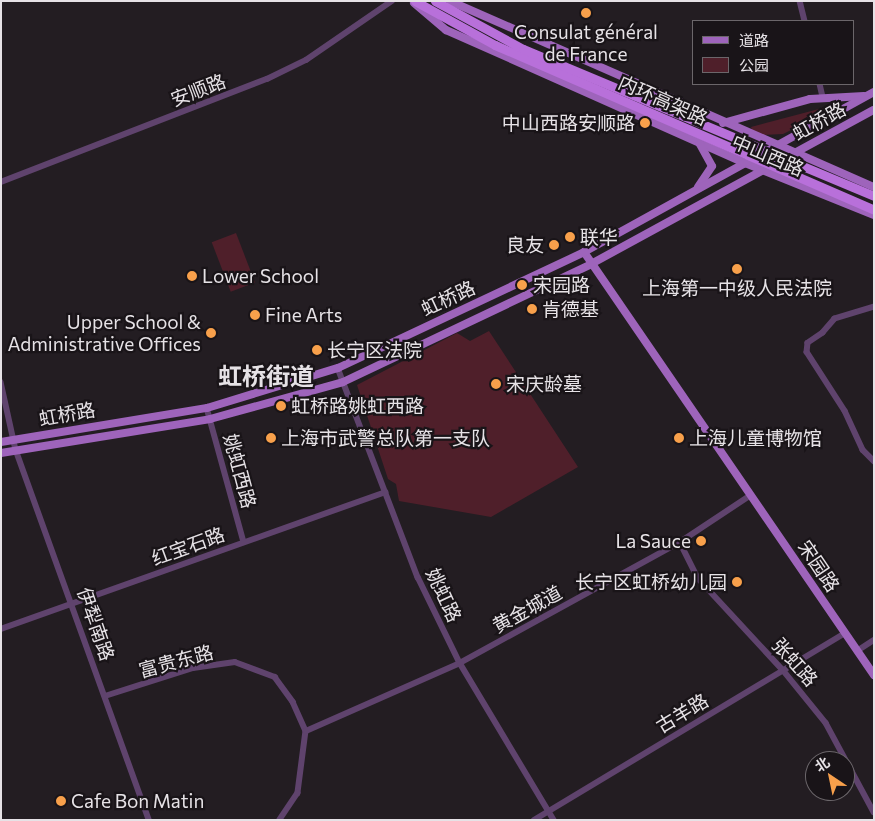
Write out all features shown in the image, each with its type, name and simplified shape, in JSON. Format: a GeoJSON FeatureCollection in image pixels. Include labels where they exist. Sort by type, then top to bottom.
{"type":"FeatureCollection","features":[{"type":"Feature","properties":{"kind":"highway","name":"内环高架路"},"geometry":{"type":"LineString","coordinates":[[415,1],[495,44],[874,210]]}},
{"type":"Feature","properties":{"kind":"highway","name":"内环高架路"},"geometry":{"type":"LineString","coordinates":[[435,1],[523,49],[874,196]]}},
{"type":"Feature","properties":{"kind":"main road","name":"中山西路"},"geometry":{"type":"LineString","coordinates":[[411,1],[446,30],[763,171],[874,215]]}},
{"type":"Feature","properties":{"kind":"main road","name":"中山西路"},"geometry":{"type":"LineString","coordinates":[[450,1],[723,123],[874,187]]}},
{"type":"Feature","properties":{"kind":"main road"},"geometry":{"type":"LineString","coordinates":[[723,123],[823,97],[870,94]]}},
{"type":"Feature","properties":{"kind":"main road","name":"虹桥路"},"geometry":{"type":"LineString","coordinates":[[1,442],[207,408],[338,368],[584,252],[870,94]]}},
{"type":"Feature","properties":{"kind":"main road","name":"虹桥路"},"geometry":{"type":"LineString","coordinates":[[1,454],[210,419],[343,382],[592,264],[874,110]]}},
{"type":"Feature","properties":{"kind":"main road"},"geometry":{"type":"LineString","coordinates":[[695,190],[712,166],[699,143]]}},
{"type":"Feature","properties":{"kind":"main road"},"geometry":{"type":"LineString","coordinates":[[810,144],[809,152],[814,162]]}},
{"type":"Feature","properties":{"kind":"main road","name":"宋园路"},"geometry":{"type":"LineString","coordinates":[[584,252],[874,675]]}},
{"type":"Feature","properties":{"kind":"street","name":"安顺路"},"geometry":{"type":"LineString","coordinates":[[1,182],[266,79],[306,60],[392,1]]}},
{"type":"Feature","properties":{"kind":"street"},"geometry":{"type":"LineString","coordinates":[[800,1],[805,20]]}},
{"type":"Feature","properties":{"kind":"street"},"geometry":{"type":"LineString","coordinates":[[820,85],[823,97]]}},
{"type":"Feature","properties":{"kind":"street"},"geometry":{"type":"LineString","coordinates":[[874,307],[835,319],[822,334],[808,343],[807,352],[845,411],[863,450],[874,462]]}},
{"type":"Feature","properties":{"kind":"street","name":"姚虹路"},"geometry":{"type":"LineString","coordinates":[[338,368],[418,577],[460,663],[554,820]]}},
{"type":"Feature","properties":{"kind":"street","name":"伊犁南路"},"geometry":{"type":"LineString","coordinates":[[1,382],[16,450],[73,603],[149,820]]}},
{"type":"Feature","properties":{"kind":"street","name":"姚虹西路"},"geometry":{"type":"LineString","coordinates":[[207,408],[244,542]]}},
{"type":"Feature","properties":{"kind":"street","name":"红宝石路"},"geometry":{"type":"LineString","coordinates":[[1,629],[385,492]]}},
{"type":"Feature","properties":{"kind":"street","name":"黄金城道"},"geometry":{"type":"LineString","coordinates":[[306,731],[460,663],[680,542],[751,495]]}},
{"type":"Feature","properties":{"kind":"street","name":"张虹路"},"geometry":{"type":"LineString","coordinates":[[680,542],[698,578],[783,670],[826,723],[874,812]]}},
{"type":"Feature","properties":{"kind":"street","name":"古羊路"},"geometry":{"type":"LineString","coordinates":[[534,820],[844,633]]}},
{"type":"Feature","properties":{"kind":"street"},"geometry":{"type":"LineString","coordinates":[[857,651],[874,640]]}},
{"type":"Feature","properties":{"kind":"street","name":"富贵东路"},"geometry":{"type":"LineString","coordinates":[[105,696],[194,668],[235,662],[275,677],[293,702],[306,731]]}},
{"type":"Feature","properties":{"kind":"street"},"geometry":{"type":"LineString","coordinates":[[280,820],[298,793],[306,731]]}},
{"type":"Feature","properties":{"kind":"green space"},"geometry":{"type":"Polygon","coordinates":[[[834,105],[834,109],[783,134],[762,135],[752,130],[751,127],[834,105]]]}},
{"type":"Feature","properties":{"kind":"green space"},"geometry":{"type":"Polygon","coordinates":[[[236,233],[255,282],[231,292],[212,242],[236,233]]]}},
{"type":"Feature","properties":{"kind":"green space"},"geometry":{"type":"Polygon","coordinates":[[[489,331],[578,467],[491,517],[399,501],[396,484],[388,479],[357,385],[457,333],[470,341],[489,331]]]}},
{"type":"Feature","properties":{"kind":"place","name":"Consulat général de France"},"geometry":{"type":"Point","coordinates":[586,13]}},
{"type":"Feature","properties":{"kind":"place","name":"中山西路安顺路"},"geometry":{"type":"Point","coordinates":[645,123]}},
{"type":"Feature","properties":{"kind":"place","name":"联华"},"geometry":{"type":"Point","coordinates":[570,237]}},
{"type":"Feature","properties":{"kind":"place","name":"良友"},"geometry":{"type":"Point","coordinates":[554,245]}},
{"type":"Feature","properties":{"kind":"place","name":"上海第一中级人民法院"},"geometry":{"type":"Point","coordinates":[737,269]}},
{"type":"Feature","properties":{"kind":"place","name":"Lower School"},"geometry":{"type":"Point","coordinates":[192,276]}},
{"type":"Feature","properties":{"kind":"place","name":"宋园路"},"geometry":{"type":"Point","coordinates":[522,285]}},
{"type":"Feature","properties":{"kind":"place","name":"肯德基"},"geometry":{"type":"Point","coordinates":[532,309]}},
{"type":"Feature","properties":{"kind":"place","name":"Fine Arts"},"geometry":{"type":"Point","coordinates":[255,315]}},
{"type":"Feature","properties":{"kind":"place","name":"Upper School & Administrative Offices"},"geometry":{"type":"Point","coordinates":[211,333]}},
{"type":"Feature","properties":{"kind":"place","name":"长宁区法院"},"geometry":{"type":"Point","coordinates":[317,350]}},
{"type":"Feature","properties":{"kind":"place","name":"宋庆龄墓"},"geometry":{"type":"Point","coordinates":[496,384]}},
{"type":"Feature","properties":{"kind":"place","name":"虹桥路姚虹西路"},"geometry":{"type":"Point","coordinates":[281,406]}},
{"type":"Feature","properties":{"kind":"place","name":"上海市武警总队第一支队"},"geometry":{"type":"Point","coordinates":[271,438]}},
{"type":"Feature","properties":{"kind":"place","name":"上海儿童博物馆"},"geometry":{"type":"Point","coordinates":[679,438]}},
{"type":"Feature","properties":{"kind":"place","name":"La Sauce"},"geometry":{"type":"Point","coordinates":[701,541]}},
{"type":"Feature","properties":{"kind":"place","name":"长宁区虹桥幼儿园"},"geometry":{"type":"Point","coordinates":[737,582]}},
{"type":"Feature","properties":{"kind":"place","name":"Cafe Bon Matin"},"geometry":{"type":"Point","coordinates":[61,801]}},
{"type":"Feature","properties":{"kind":"district","name":"虹桥街道"},"geometry":{"type":"Point","coordinates":[266,376]}}]}
